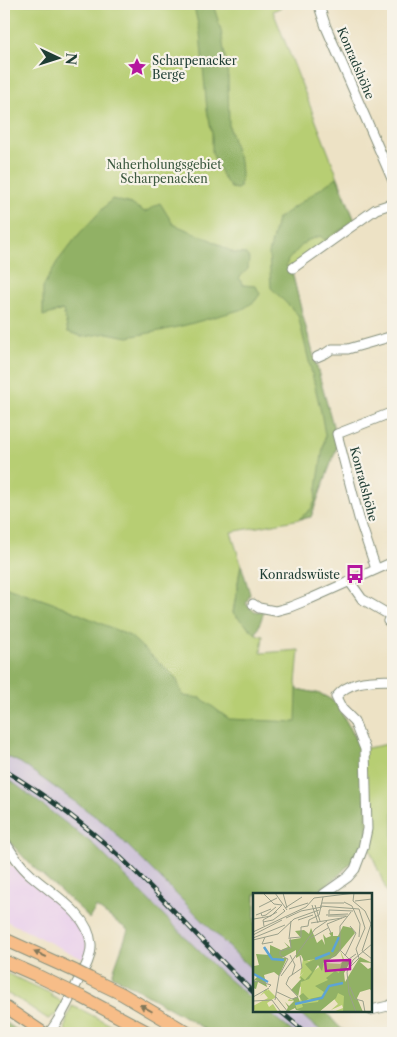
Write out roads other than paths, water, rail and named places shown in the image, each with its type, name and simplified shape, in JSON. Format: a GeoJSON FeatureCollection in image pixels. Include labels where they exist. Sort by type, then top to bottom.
{"type":"FeatureCollection","features":[{"type":"Feature","properties":{"kind":"highway"},"geometry":{"type":"LineString","coordinates":[[4,939],[122,994],[188,1033]]}},
{"type":"Feature","properties":{"kind":"highway"},"geometry":{"type":"LineString","coordinates":[[4,961],[82,997],[149,1033]]}},
{"type":"Feature","properties":{"kind":"main road"},"geometry":{"type":"LineString","coordinates":[[4,1006],[44,1033]]}},
{"type":"Feature","properties":{"kind":"street","name":"Konradshöhe"},"geometry":{"type":"LineString","coordinates":[[320,9],[393,182]]}},
{"type":"Feature","properties":{"kind":"street"},"geometry":{"type":"LineString","coordinates":[[293,268],[376,209],[393,204]]}},
{"type":"Feature","properties":{"kind":"street"},"geometry":{"type":"LineString","coordinates":[[317,357],[332,348],[348,349],[393,336]]}},
{"type":"Feature","properties":{"kind":"street","name":"Konradshöhe"},"geometry":{"type":"LineString","coordinates":[[376,569],[359,518],[337,434],[393,412]]}},
{"type":"Feature","properties":{"kind":"street"},"geometry":{"type":"LineString","coordinates":[[253,604],[259,608],[275,610],[290,607],[393,562]]}},
{"type":"Feature","properties":{"kind":"street"},"geometry":{"type":"LineString","coordinates":[[350,582],[362,599],[392,616],[388,621],[393,625]]}},
{"type":"Feature","properties":{"kind":"street"},"geometry":{"type":"LineString","coordinates":[[325,893],[355,869],[363,848],[367,829],[366,749],[354,722],[342,708],[336,696],[340,691],[367,680],[393,680]]}},
{"type":"Feature","properties":{"kind":"street"},"geometry":{"type":"LineString","coordinates":[[4,840],[19,862],[32,876],[57,895],[79,917],[85,925],[91,944],[88,962],[67,1004],[49,1033]]}},
{"type":"Feature","properties":{"kind":"street"},"geometry":{"type":"LineString","coordinates":[[372,1010],[393,1004]]}},
{"type":"Feature","properties":{"kind":"railway"},"geometry":{"type":"LineString","coordinates":[[4,770],[63,810],[119,856],[253,992]]}},
{"type":"Feature","properties":{"kind":"railway"},"geometry":{"type":"LineString","coordinates":[[281,1012],[306,1033]]}},
{"type":"Feature","properties":{"kind":"place","name":"Scharpenacker Berge"},"geometry":{"type":"Point","coordinates":[137,67]}},
{"type":"Feature","properties":{"kind":"place","name":"Konradswüste"},"geometry":{"type":"Point","coordinates":[355,574]}},
{"type":"Feature","properties":{"kind":"park label","name":"Naherholungsgebiet Scharpenacken"},"geometry":{"type":"Point","coordinates":[164,171]}}]}
